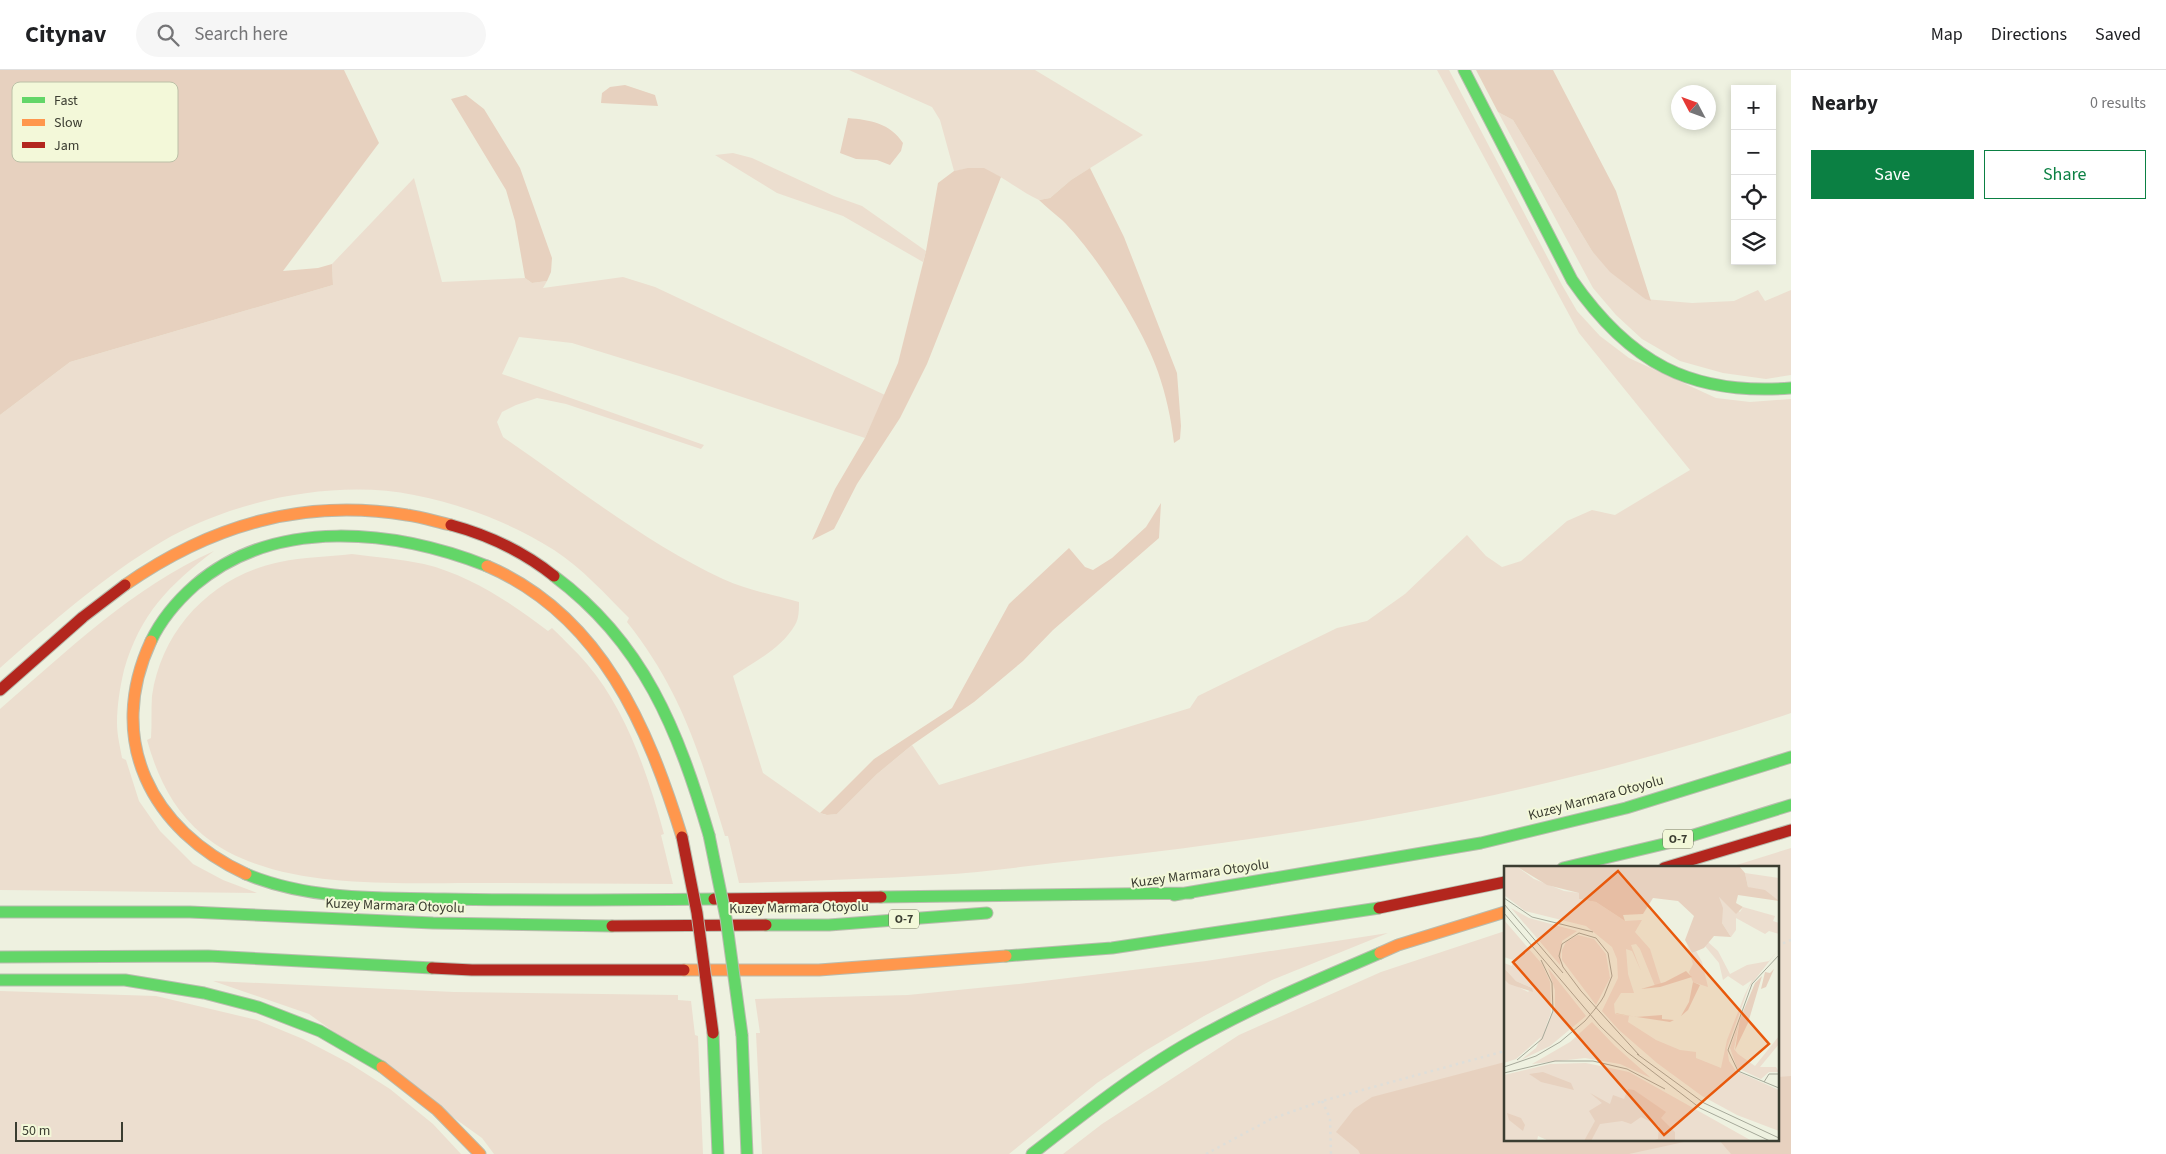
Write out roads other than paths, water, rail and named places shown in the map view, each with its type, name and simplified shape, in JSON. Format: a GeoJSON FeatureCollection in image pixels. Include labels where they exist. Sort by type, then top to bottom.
{"type":"FeatureCollection","features":[{"type":"Feature","properties":{"kind":"main road"},"geometry":{"type":"LineString","coordinates":[[1464,70],[1584,301],[1617,337],[1638,353],[1683,376],[1734,389],[1761,391],[1791,388]]}},
{"type":"Feature","properties":{"kind":"main road"},"geometry":{"type":"LineString","coordinates":[[0,690],[129,582],[173,555],[222,533],[263,519],[299,512],[381,510],[420,516],[476,534],[530,559],[568,585],[613,628],[646,674],[661,701],[680,743],[710,835],[726,918],[742,1035],[747,1154]]}},
{"type":"Feature","properties":{"kind":"main road"},"geometry":{"type":"LineString","coordinates":[[718,1154],[712,1033],[697,913],[682,837],[669,793],[642,724],[622,689],[588,642],[548,605],[512,578],[478,562],[430,546],[389,537],[328,537],[285,541],[250,551],[219,566],[191,587],[164,617],[146,651],[136,683],[132,709],[133,726],[135,744],[143,774],[156,800],[172,824],[198,848],[248,875],[282,886],[311,892],[440,901],[831,899],[1191,893]]}},
{"type":"Feature","properties":{"kind":"main road","name":"Kuzey Marmara Otoyolu"},"geometry":{"type":"LineString","coordinates":[[1065,906],[1191,893],[1481,843],[1626,808],[1791,757]]}},
{"type":"Feature","properties":{"kind":"main road","name":"O-7"},"geometry":{"type":"LineString","coordinates":[[1571,866],[1668,842],[1791,805]]}},
{"type":"Feature","properties":{"kind":"main road"},"geometry":{"type":"LineString","coordinates":[[1671,866],[1791,830]]}},
{"type":"Feature","properties":{"kind":"main road"},"geometry":{"type":"LineString","coordinates":[[0,957],[208,956],[472,970],[820,970],[1112,948],[1384,907],[1504,882]]}},
{"type":"Feature","properties":{"kind":"main road","name":"Kuzey Marmara Otoyolu"},"geometry":{"type":"LineString","coordinates":[[0,912],[190,912],[432,923],[625,926],[829,925],[996,913]]}},
{"type":"Feature","properties":{"kind":"main road"},"geometry":{"type":"LineString","coordinates":[[1032,1154],[1087,1111],[1154,1065],[1213,1029],[1318,979],[1398,946],[1504,912]]}},
{"type":"Feature","properties":{"kind":"main road"},"geometry":{"type":"LineString","coordinates":[[0,980],[125,980],[204,994],[258,1007],[320,1031],[389,1071],[437,1110],[480,1154]]}}]}
